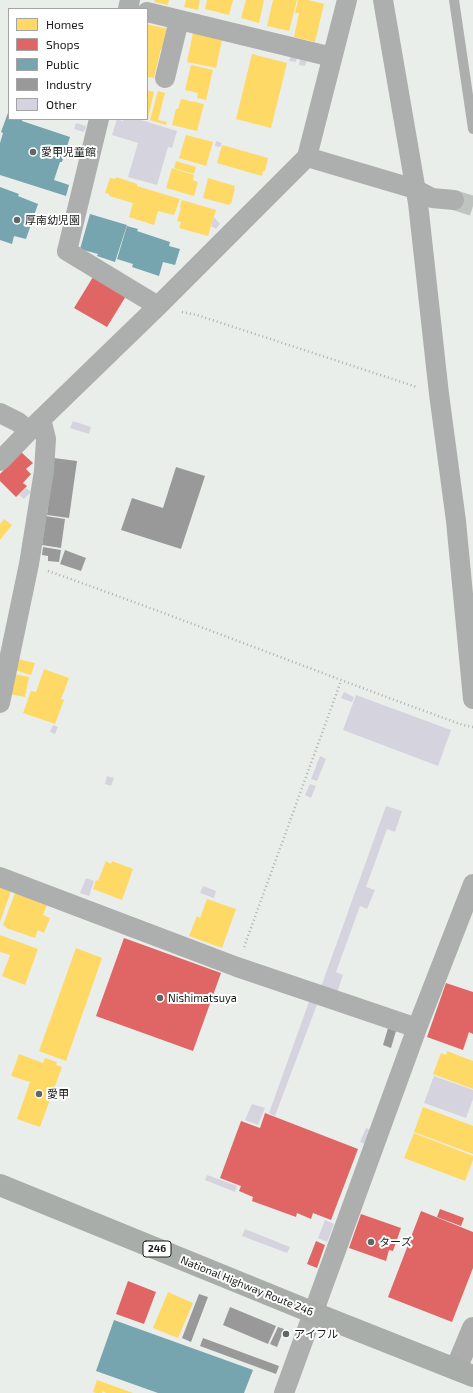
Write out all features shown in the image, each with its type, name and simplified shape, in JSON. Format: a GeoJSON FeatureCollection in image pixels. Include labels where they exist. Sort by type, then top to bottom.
{"type":"FeatureCollection","features":[{"type":"Feature","properties":{"kind":"highway","name":"National Highway Route 246"},"geometry":{"type":"LineString","coordinates":[[0,1185],[314,1313],[465,1372]]}},
{"type":"Feature","properties":{"kind":"street"},"geometry":{"type":"LineString","coordinates":[[0,461],[307,157],[347,0]]}},
{"type":"Feature","properties":{"kind":"street"},"geometry":{"type":"LineString","coordinates":[[383,0],[415,189],[439,394],[456,521],[473,699]]}},
{"type":"Feature","properties":{"kind":"street"},"geometry":{"type":"LineString","coordinates":[[148,12],[332,57]]}},
{"type":"Feature","properties":{"kind":"street"},"geometry":{"type":"LineString","coordinates":[[166,78],[179,20]]}},
{"type":"Feature","properties":{"kind":"street"},"geometry":{"type":"LineString","coordinates":[[99,120],[67,251],[158,306]]}},
{"type":"Feature","properties":{"kind":"street"},"geometry":{"type":"LineString","coordinates":[[307,157],[415,189],[432,198],[454,200]]}},
{"type":"Feature","properties":{"kind":"street"},"geometry":{"type":"LineString","coordinates":[[0,413],[18,422],[35,425],[46,439],[44,471],[29,564],[0,703]]}},
{"type":"Feature","properties":{"kind":"street"},"geometry":{"type":"LineString","coordinates":[[0,878],[237,967],[417,1028]]}},
{"type":"Feature","properties":{"kind":"street"},"geometry":{"type":"LineString","coordinates":[[284,1393],[417,1028],[473,884]]}},
{"type":"Feature","properties":{"kind":"street"},"geometry":{"type":"LineString","coordinates":[[465,1372],[473,1328]]}},
{"type":"Feature","properties":{"kind":"lane"},"geometry":{"type":"LineString","coordinates":[[454,0],[473,128]]}},
{"type":"Feature","properties":{"kind":"path"},"geometry":{"type":"LineString","coordinates":[[158,306],[197,315],[439,394]]}},
{"type":"Feature","properties":{"kind":"path"},"geometry":{"type":"LineString","coordinates":[[29,564],[161,611],[342,681],[462,725],[473,727]]}},
{"type":"Feature","properties":{"kind":"path"},"geometry":{"type":"LineString","coordinates":[[237,967],[342,681]]}},
{"type":"Feature","properties":{"kind":"building: Homes"},"geometry":{"type":"Polygon","coordinates":[[[155,0],[169,0],[168,5],[154,2],[155,0]]]}},
{"type":"Feature","properties":{"kind":"building: Homes"},"geometry":{"type":"Polygon","coordinates":[[[186,0],[200,0],[198,10],[184,7],[186,0]]]}},
{"type":"Feature","properties":{"kind":"building: Homes"},"geometry":{"type":"Polygon","coordinates":[[[207,0],[233,0],[229,15],[205,9],[207,0]]]}},
{"type":"Feature","properties":{"kind":"building: Homes"},"geometry":{"type":"Polygon","coordinates":[[[246,0],[264,0],[259,23],[241,18],[246,0]]]}},
{"type":"Feature","properties":{"kind":"building: Homes"},"geometry":{"type":"Polygon","coordinates":[[[273,0],[297,0],[289,31],[267,26],[273,0]]]}},
{"type":"Feature","properties":{"kind":"building: Homes"},"geometry":{"type":"Polygon","coordinates":[[[298,0],[308,0],[324,4],[315,42],[294,37],[299,13],[295,13],[298,0]]]}},
{"type":"Feature","properties":{"kind":"building: Homes"},"geometry":{"type":"Polygon","coordinates":[[[148,24],[168,29],[165,51],[161,49],[154,78],[148,77],[148,24]]]}},
{"type":"Feature","properties":{"kind":"building: Homes"},"geometry":{"type":"Polygon","coordinates":[[[193,33],[222,40],[216,68],[187,62],[193,33]]]}},
{"type":"Feature","properties":{"kind":"building: Homes"},"geometry":{"type":"Polygon","coordinates":[[[252,54],[287,63],[271,128],[236,119],[252,54]]]}},
{"type":"Feature","properties":{"kind":"building: Homes"},"geometry":{"type":"Polygon","coordinates":[[[191,65],[213,70],[206,100],[197,98],[198,93],[185,90],[191,65]]]}},
{"type":"Feature","properties":{"kind":"building: Homes"},"geometry":{"type":"Polygon","coordinates":[[[148,90],[154,92],[148,118],[148,90]]]}},
{"type":"Feature","properties":{"kind":"building: Homes"},"geometry":{"type":"Polygon","coordinates":[[[158,91],[165,93],[158,120],[167,122],[166,125],[150,120],[158,91]]]}},
{"type":"Feature","properties":{"kind":"building: Homes"},"geometry":{"type":"Polygon","coordinates":[[[181,99],[204,104],[197,131],[172,125],[176,109],[178,109],[181,99]]]}},
{"type":"Feature","properties":{"kind":"building: Homes"},"geometry":{"type":"Polygon","coordinates":[[[186,135],[213,142],[206,166],[179,158],[186,135]]]}},
{"type":"Feature","properties":{"kind":"building: Homes"},"geometry":{"type":"Polygon","coordinates":[[[222,145],[268,158],[265,171],[263,171],[262,176],[217,163],[222,145]]]}},
{"type":"Feature","properties":{"kind":"building: Homes"},"geometry":{"type":"Polygon","coordinates":[[[176,161],[196,167],[194,174],[174,168],[176,161]]]}},
{"type":"Feature","properties":{"kind":"building: Homes"},"geometry":{"type":"Polygon","coordinates":[[[172,168],[194,175],[193,180],[198,182],[194,196],[166,188],[172,168]]]}},
{"type":"Feature","properties":{"kind":"building: Homes"},"geometry":{"type":"Polygon","coordinates":[[[116,177],[137,184],[137,186],[180,199],[174,215],[158,211],[154,225],[129,217],[133,203],[109,196],[109,194],[105,193],[110,178],[115,179],[116,177]]]}},
{"type":"Feature","properties":{"kind":"building: Homes"},"geometry":{"type":"Polygon","coordinates":[[[208,178],[235,186],[231,204],[230,203],[229,205],[203,198],[208,178]]]}},
{"type":"Feature","properties":{"kind":"building: Homes"},"geometry":{"type":"Polygon","coordinates":[[[182,200],[216,210],[208,236],[179,228],[181,222],[177,221],[182,200]]]}},
{"type":"Feature","properties":{"kind":"building: Homes"},"geometry":{"type":"Polygon","coordinates":[[[4,519],[12,525],[0,540],[0,524],[4,519]]]}},
{"type":"Feature","properties":{"kind":"building: Homes"},"geometry":{"type":"Polygon","coordinates":[[[18,659],[35,663],[31,675],[15,670],[18,659]]]}},
{"type":"Feature","properties":{"kind":"building: Homes"},"geometry":{"type":"Polygon","coordinates":[[[44,669],[69,678],[61,699],[64,700],[55,724],[23,713],[31,691],[36,692],[44,669]]]}},
{"type":"Feature","properties":{"kind":"building: Homes"},"geometry":{"type":"Polygon","coordinates":[[[14,674],[29,677],[25,697],[10,694],[14,674]]]}},
{"type":"Feature","properties":{"kind":"building: Homes"},"geometry":{"type":"Polygon","coordinates":[[[106,861],[111,864],[112,861],[133,869],[122,900],[93,889],[106,861]]]}},
{"type":"Feature","properties":{"kind":"building: Homes"},"geometry":{"type":"Polygon","coordinates":[[[0,884],[12,888],[0,922],[0,884]]]}},
{"type":"Feature","properties":{"kind":"building: Homes"},"geometry":{"type":"Polygon","coordinates":[[[15,893],[47,905],[43,915],[50,918],[44,933],[38,930],[35,938],[6,928],[3,925],[15,893]]]}},
{"type":"Feature","properties":{"kind":"building: Homes"},"geometry":{"type":"Polygon","coordinates":[[[207,899],[236,909],[222,948],[189,936],[197,916],[200,918],[207,899]]]}},
{"type":"Feature","properties":{"kind":"building: Homes"},"geometry":{"type":"Polygon","coordinates":[[[0,935],[38,949],[25,985],[2,976],[10,955],[0,952],[0,935]]]}},
{"type":"Feature","properties":{"kind":"building: Homes"},"geometry":{"type":"Polygon","coordinates":[[[76,948],[102,958],[66,1061],[39,1051],[76,948]]]}},
{"type":"Feature","properties":{"kind":"building: Homes"},"geometry":{"type":"Polygon","coordinates":[[[447,1051],[473,1061],[473,1089],[433,1074],[441,1053],[446,1055],[447,1051]]]}},
{"type":"Feature","properties":{"kind":"building: Homes"},"geometry":{"type":"Polygon","coordinates":[[[19,1054],[43,1063],[45,1058],[57,1062],[56,1065],[62,1067],[40,1127],[17,1119],[30,1082],[11,1076],[19,1054]]]}},
{"type":"Feature","properties":{"kind":"building: Homes"},"geometry":{"type":"Polygon","coordinates":[[[423,1107],[473,1126],[473,1154],[414,1132],[423,1107]]]}},
{"type":"Feature","properties":{"kind":"building: Homes"},"geometry":{"type":"Polygon","coordinates":[[[414,1133],[473,1156],[473,1160],[465,1181],[404,1158],[414,1133]]]}},
{"type":"Feature","properties":{"kind":"building: Homes"},"geometry":{"type":"Polygon","coordinates":[[[168,1292],[193,1303],[178,1338],[153,1328],[168,1292]]]}},
{"type":"Feature","properties":{"kind":"building: Homes"},"geometry":{"type":"Polygon","coordinates":[[[97,1380],[133,1393],[106,1393],[103,1391],[102,1393],[93,1392],[97,1380]]]}},
{"type":"Feature","properties":{"kind":"building: Shops"},"geometry":{"type":"Polygon","coordinates":[[[93,277],[126,296],[107,327],[74,308],[93,277]]]}},
{"type":"Feature","properties":{"kind":"building: Shops"},"geometry":{"type":"Polygon","coordinates":[[[21,452],[33,463],[26,469],[31,474],[23,483],[27,486],[16,497],[0,481],[0,474],[21,452]]]}},
{"type":"Feature","properties":{"kind":"building: Shops"},"geometry":{"type":"Polygon","coordinates":[[[124,938],[221,973],[193,1051],[96,1016],[124,938]]]}},
{"type":"Feature","properties":{"kind":"building: Shops"},"geometry":{"type":"Polygon","coordinates":[[[446,983],[473,992],[473,1034],[469,1032],[463,1050],[427,1037],[446,983]]]}},
{"type":"Feature","properties":{"kind":"building: Shops"},"geometry":{"type":"Polygon","coordinates":[[[265,1113],[358,1149],[331,1220],[313,1213],[311,1219],[297,1213],[296,1217],[252,1201],[253,1197],[239,1191],[241,1186],[220,1178],[241,1121],[260,1128],[265,1113]]]}},
{"type":"Feature","properties":{"kind":"building: Shops"},"geometry":{"type":"Polygon","coordinates":[[[440,1209],[464,1218],[461,1226],[437,1217],[440,1209]]]}},
{"type":"Feature","properties":{"kind":"building: Shops"},"geometry":{"type":"Polygon","coordinates":[[[421,1211],[473,1232],[473,1268],[452,1322],[388,1297],[421,1211]]]}},
{"type":"Feature","properties":{"kind":"building: Shops"},"geometry":{"type":"Polygon","coordinates":[[[361,1214],[401,1228],[393,1251],[389,1250],[386,1261],[349,1248],[361,1214]]]}},
{"type":"Feature","properties":{"kind":"building: Shops"},"geometry":{"type":"Polygon","coordinates":[[[316,1241],[325,1245],[317,1268],[307,1264],[316,1241]]]}},
{"type":"Feature","properties":{"kind":"building: Shops"},"geometry":{"type":"Polygon","coordinates":[[[128,1281],[156,1292],[144,1324],[116,1314],[128,1281]]]}},
{"type":"Feature","properties":{"kind":"building: Public","name":"愛甲児童館"},"geometry":{"type":"Polygon","coordinates":[[[8,113],[8,120],[22,120],[70,137],[62,162],[60,162],[54,180],[69,185],[66,196],[0,175],[0,143],[3,133],[1,132],[8,113]]]}},
{"type":"Feature","properties":{"kind":"building: Public","name":"厚南幼児園"},"geometry":{"type":"Polygon","coordinates":[[[0,187],[19,194],[18,196],[38,204],[26,239],[14,236],[12,244],[0,240],[0,187]]]}},
{"type":"Feature","properties":{"kind":"building: Public"},"geometry":{"type":"Polygon","coordinates":[[[90,214],[127,225],[115,262],[97,256],[98,254],[80,249],[90,214]]]}},
{"type":"Feature","properties":{"kind":"building: Public"},"geometry":{"type":"Polygon","coordinates":[[[127,226],[170,242],[169,246],[180,249],[175,265],[163,262],[159,276],[132,267],[133,264],[117,259],[127,226]]]}},
{"type":"Feature","properties":{"kind":"building: Public"},"geometry":{"type":"Polygon","coordinates":[[[114,1320],[253,1370],[244,1393],[158,1393],[96,1371],[114,1320]]]}},
{"type":"Feature","properties":{"kind":"building: Industry"},"geometry":{"type":"Polygon","coordinates":[[[54,458],[77,461],[69,518],[47,515],[54,458]]]}},
{"type":"Feature","properties":{"kind":"building: Industry"},"geometry":{"type":"Polygon","coordinates":[[[176,467],[205,476],[181,549],[121,530],[132,498],[163,508],[176,467]]]}},
{"type":"Feature","properties":{"kind":"building: Industry"},"geometry":{"type":"Polygon","coordinates":[[[46,516],[65,519],[61,548],[42,545],[46,516]]]}},
{"type":"Feature","properties":{"kind":"building: Industry"},"geometry":{"type":"Polygon","coordinates":[[[43,547],[61,550],[59,562],[48,561],[48,556],[42,555],[43,547]]]}},
{"type":"Feature","properties":{"kind":"building: Industry"},"geometry":{"type":"Polygon","coordinates":[[[65,550],[86,558],[81,571],[60,564],[65,550]]]}},
{"type":"Feature","properties":{"kind":"building: Industry"},"geometry":{"type":"Polygon","coordinates":[[[388,1028],[396,1031],[391,1048],[383,1045],[388,1028]]]}},
{"type":"Feature","properties":{"kind":"building: Industry"},"geometry":{"type":"Polygon","coordinates":[[[199,1294],[208,1297],[191,1342],[182,1338],[199,1294]]]}},
{"type":"Feature","properties":{"kind":"building: Industry"},"geometry":{"type":"Polygon","coordinates":[[[230,1307],[276,1326],[268,1344],[223,1325],[230,1307]]]}},
{"type":"Feature","properties":{"kind":"building: Industry"},"geometry":{"type":"Polygon","coordinates":[[[278,1327],[284,1329],[277,1347],[270,1344],[278,1327]]]}},
{"type":"Feature","properties":{"kind":"building: Industry"},"geometry":{"type":"Polygon","coordinates":[[[203,1338],[279,1366],[276,1374],[200,1346],[203,1338]]]}},
{"type":"Feature","properties":{"kind":"building: Other"},"geometry":{"type":"Polygon","coordinates":[[[291,55],[297,57],[296,62],[289,61],[291,55]]]}},
{"type":"Feature","properties":{"kind":"building: Other"},"geometry":{"type":"Polygon","coordinates":[[[300,58],[307,60],[305,66],[299,65],[300,58]]]}},
{"type":"Feature","properties":{"kind":"building: Other"},"geometry":{"type":"Polygon","coordinates":[[[117,120],[141,120],[177,131],[172,148],[168,147],[157,185],[128,177],[138,143],[112,135],[117,120]]]}},
{"type":"Feature","properties":{"kind":"building: Other"},"geometry":{"type":"Polygon","coordinates":[[[76,123],[86,126],[84,132],[74,129],[76,123]]]}},
{"type":"Feature","properties":{"kind":"building: Other"},"geometry":{"type":"Polygon","coordinates":[[[216,141],[222,143],[220,147],[215,146],[216,141]]]}},
{"type":"Feature","properties":{"kind":"building: Other"},"geometry":{"type":"Polygon","coordinates":[[[214,217],[220,224],[216,229],[211,226],[214,217]]]}},
{"type":"Feature","properties":{"kind":"building: Other"},"geometry":{"type":"Polygon","coordinates":[[[73,421],[91,427],[89,434],[70,428],[73,421]]]}},
{"type":"Feature","properties":{"kind":"building: Other"},"geometry":{"type":"Polygon","coordinates":[[[26,488],[31,492],[24,499],[19,495],[26,488]]]}},
{"type":"Feature","properties":{"kind":"building: Other"},"geometry":{"type":"Polygon","coordinates":[[[344,692],[354,697],[352,702],[341,698],[344,692]]]}},
{"type":"Feature","properties":{"kind":"building: Other"},"geometry":{"type":"Polygon","coordinates":[[[356,695],[451,730],[438,766],[343,730],[356,695]]]}},
{"type":"Feature","properties":{"kind":"building: Other"},"geometry":{"type":"Polygon","coordinates":[[[53,725],[58,727],[55,734],[50,732],[53,725]]]}},
{"type":"Feature","properties":{"kind":"building: Other"},"geometry":{"type":"Polygon","coordinates":[[[320,756],[326,759],[317,781],[311,779],[320,756]]]}},
{"type":"Feature","properties":{"kind":"building: Other"},"geometry":{"type":"Polygon","coordinates":[[[107,776],[114,778],[111,786],[105,784],[107,776]]]}},
{"type":"Feature","properties":{"kind":"building: Other"},"geometry":{"type":"Polygon","coordinates":[[[310,784],[316,786],[311,798],[305,795],[310,784]]]}},
{"type":"Feature","properties":{"kind":"building: Other"},"geometry":{"type":"Polygon","coordinates":[[[386,806],[402,811],[395,832],[387,829],[366,887],[375,890],[367,909],[360,906],[336,972],[343,975],[337,993],[321,987],[386,806]]]}},
{"type":"Feature","properties":{"kind":"building: Other"},"geometry":{"type":"Polygon","coordinates":[[[86,878],[94,881],[89,896],[80,893],[86,878]]]}},
{"type":"Feature","properties":{"kind":"building: Other"},"geometry":{"type":"Polygon","coordinates":[[[203,886],[216,891],[214,898],[200,893],[203,886]]]}},
{"type":"Feature","properties":{"kind":"building: Other"},"geometry":{"type":"Polygon","coordinates":[[[310,999],[318,1002],[275,1116],[269,1113],[310,999]]]}},
{"type":"Feature","properties":{"kind":"building: Other"},"geometry":{"type":"Polygon","coordinates":[[[434,1076],[473,1090],[473,1099],[466,1118],[424,1103],[434,1076]]]}},
{"type":"Feature","properties":{"kind":"building: Other"},"geometry":{"type":"Polygon","coordinates":[[[252,1104],[265,1108],[258,1125],[245,1120],[252,1104]]]}},
{"type":"Feature","properties":{"kind":"building: Other"},"geometry":{"type":"Polygon","coordinates":[[[366,1128],[371,1130],[365,1144],[360,1142],[366,1128]]]}},
{"type":"Feature","properties":{"kind":"building: Other"},"geometry":{"type":"Polygon","coordinates":[[[207,1175],[237,1186],[235,1192],[205,1180],[207,1175]]]}},
{"type":"Feature","properties":{"kind":"building: Other"},"geometry":{"type":"Polygon","coordinates":[[[325,1220],[334,1224],[327,1242],[318,1238],[325,1220]]]}},
{"type":"Feature","properties":{"kind":"building: Other"},"geometry":{"type":"Polygon","coordinates":[[[245,1229],[290,1247],[287,1253],[242,1236],[245,1229]]]}},
{"type":"Feature","properties":{"kind":"tunnel"},"geometry":{"type":"LineString","coordinates":[[454,200],[473,206]]}},
{"type":"Feature","properties":{"kind":"place","name":"愛甲児童館"},"geometry":{"type":"Point","coordinates":[33,152]}},
{"type":"Feature","properties":{"kind":"place","name":"厚南幼児園"},"geometry":{"type":"Point","coordinates":[17,220]}},
{"type":"Feature","properties":{"kind":"place","name":"Nishimatsuya"},"geometry":{"type":"Point","coordinates":[160,998]}},
{"type":"Feature","properties":{"kind":"place","name":"愛甲"},"geometry":{"type":"Point","coordinates":[39,1094]}},
{"type":"Feature","properties":{"kind":"place","name":"ターズ"},"geometry":{"type":"Point","coordinates":[371,1242]}},
{"type":"Feature","properties":{"kind":"place","name":"アイフル"},"geometry":{"type":"Point","coordinates":[286,1334]}}]}
